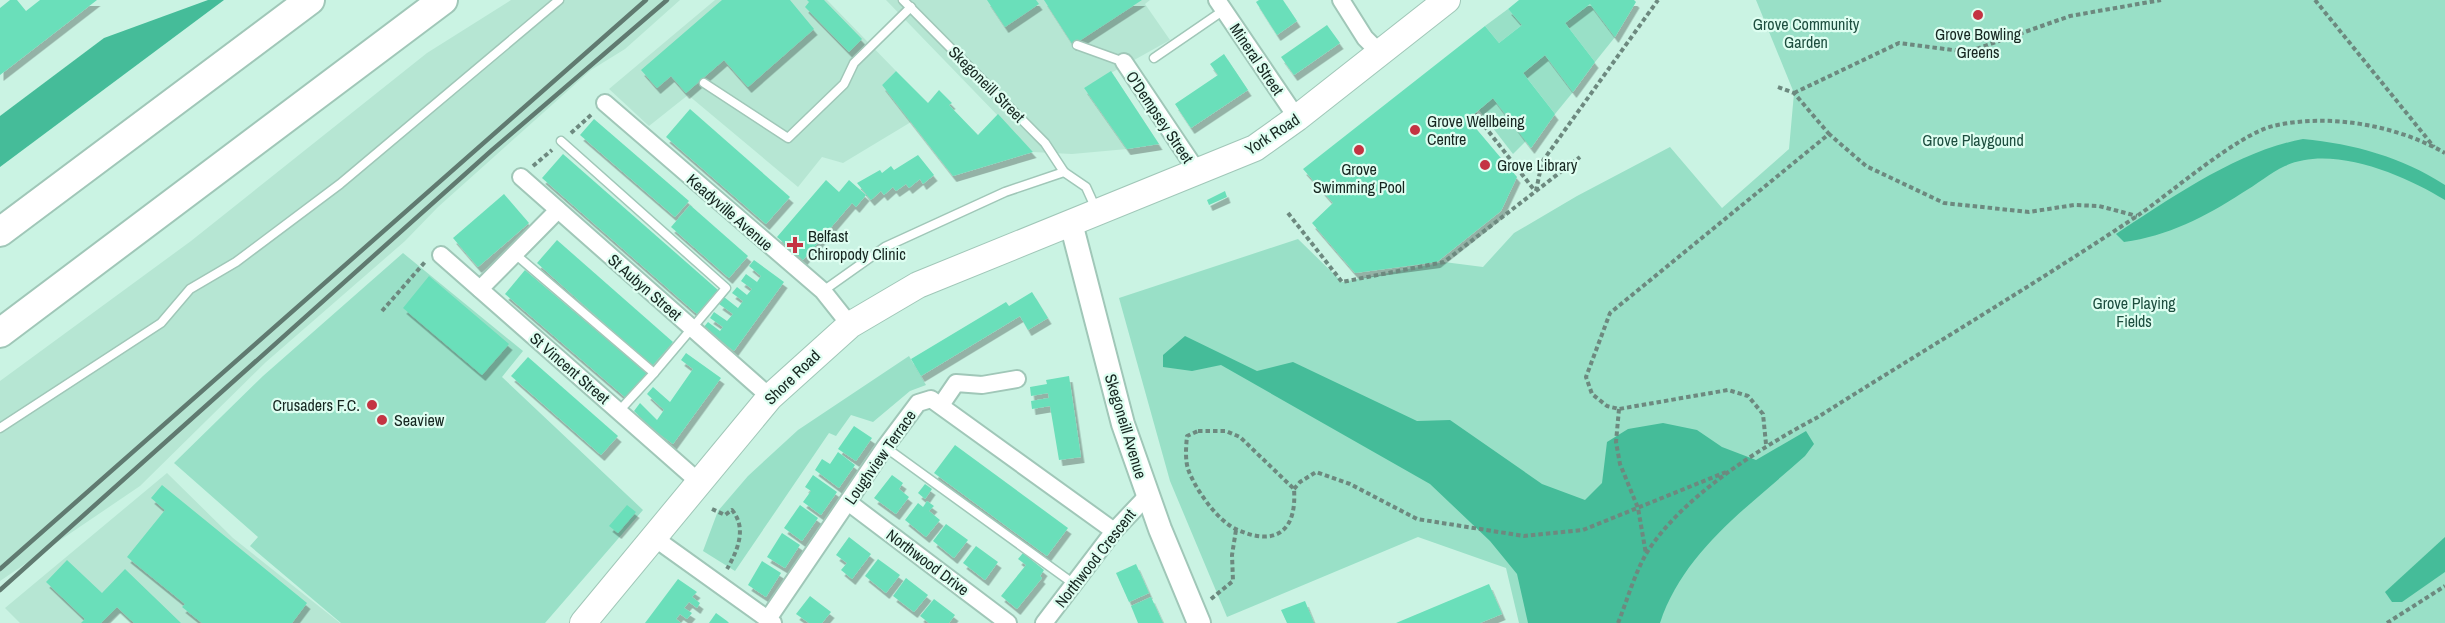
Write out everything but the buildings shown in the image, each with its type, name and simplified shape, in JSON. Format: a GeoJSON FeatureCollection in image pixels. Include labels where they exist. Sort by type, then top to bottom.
{"type":"FeatureCollection","features":[{"type":"Feature","properties":{"kind":"highway"},"geometry":{"type":"LineString","coordinates":[[0,232],[309,0]]}},
{"type":"Feature","properties":{"kind":"highway"},"geometry":{"type":"LineString","coordinates":[[0,333],[443,0]]}},
{"type":"Feature","properties":{"kind":"main road","name":"York Road"},"geometry":{"type":"LineString","coordinates":[[1071,223],[1255,148],[1297,118],[1447,0]]}},
{"type":"Feature","properties":{"kind":"main road","name":"Shore Road"},"geometry":{"type":"LineString","coordinates":[[583,623],[770,397],[850,325],[918,285],[1071,223]]}},
{"type":"Feature","properties":{"kind":"street"},"geometry":{"type":"LineString","coordinates":[[1341,0],[1365,38],[1380,53]]}},
{"type":"Feature","properties":{"kind":"street","name":"Mineral Street"},"geometry":{"type":"LineString","coordinates":[[1220,5],[1297,118]]}},
{"type":"Feature","properties":{"kind":"street","name":"O'Dempsey Street"},"geometry":{"type":"LineString","coordinates":[[1124,62],[1197,171]]}},
{"type":"Feature","properties":{"kind":"street","name":"Keadyville Avenue"},"geometry":{"type":"LineString","coordinates":[[605,103],[823,291],[850,325]]}},
{"type":"Feature","properties":{"kind":"street","name":"St Aubyn Street"},"geometry":{"type":"LineString","coordinates":[[521,177],[770,397]]}},
{"type":"Feature","properties":{"kind":"street"},"geometry":{"type":"LineString","coordinates":[[480,289],[558,210]]}},
{"type":"Feature","properties":{"kind":"street","name":"Skegoneill Avenue"},"geometry":{"type":"LineString","coordinates":[[1071,223],[1123,424],[1148,495],[1196,615]]}},
{"type":"Feature","properties":{"kind":"street","name":"St Vincent Street"},"geometry":{"type":"LineString","coordinates":[[441,255],[699,482]]}},
{"type":"Feature","properties":{"kind":"street"},"geometry":{"type":"LineString","coordinates":[[940,405],[957,383],[982,385],[1017,379]]}},
{"type":"Feature","properties":{"kind":"street","name":"Loughview Terrace"},"geometry":{"type":"LineString","coordinates":[[771,621],[885,447],[918,403],[931,399],[1114,531]]}},
{"type":"Feature","properties":{"kind":"street","name":"Northwood Crescent"},"geometry":{"type":"LineString","coordinates":[[1044,623],[1114,531],[1148,495]]}},
{"type":"Feature","properties":{"kind":"street","name":"Northwood Drive"},"geometry":{"type":"LineString","coordinates":[[848,502],[1008,623]]}},
{"type":"Feature","properties":{"kind":"street"},"geometry":{"type":"LineString","coordinates":[[654,537],[771,621]]}},
{"type":"Feature","properties":{"kind":"lane"},"geometry":{"type":"LineString","coordinates":[[0,428],[161,323],[190,289],[236,262],[340,184],[560,0]]}},
{"type":"Feature","properties":{"kind":"lane","name":"Skegoneill Street"},"geometry":{"type":"LineString","coordinates":[[903,0],[1046,143],[1064,172]]}},
{"type":"Feature","properties":{"kind":"lane"},"geometry":{"type":"LineString","coordinates":[[1154,58],[1220,5]]}},
{"type":"Feature","properties":{"kind":"lane"},"geometry":{"type":"LineString","coordinates":[[704,82],[788,138],[844,84],[854,63],[910,7]]}},
{"type":"Feature","properties":{"kind":"lane"},"geometry":{"type":"LineString","coordinates":[[1077,45],[1124,62]]}},
{"type":"Feature","properties":{"kind":"lane"},"geometry":{"type":"LineString","coordinates":[[561,141],[726,288],[619,411]]}},
{"type":"Feature","properties":{"kind":"lane"},"geometry":{"type":"LineString","coordinates":[[823,291],[885,247],[1005,192],[1064,172],[1086,187],[1098,212]]}},
{"type":"Feature","properties":{"kind":"lane"},"geometry":{"type":"LineString","coordinates":[[515,254],[654,373]]}},
{"type":"Feature","properties":{"kind":"lane"},"geometry":{"type":"LineString","coordinates":[[885,447],[1074,584]]}},
{"type":"Feature","properties":{"kind":"path"},"geometry":{"type":"LineString","coordinates":[[1536,191],[1542,162],[1658,0]]}},
{"type":"Feature","properties":{"kind":"path"},"geometry":{"type":"LineString","coordinates":[[1794,93],[1899,43],[1968,52],[2070,16],[2161,0]]}},
{"type":"Feature","properties":{"kind":"path"},"geometry":{"type":"LineString","coordinates":[[2315,0],[2434,147]]}},
{"type":"Feature","properties":{"kind":"path"},"geometry":{"type":"LineString","coordinates":[[1778,87],[1794,93],[1829,134],[1866,166],[1944,203],[2029,212],[2074,205],[2099,206],[2137,216]]}},
{"type":"Feature","properties":{"kind":"path"},"geometry":{"type":"LineString","coordinates":[[1475,114],[1536,191]]}},
{"type":"Feature","properties":{"kind":"path"},"geometry":{"type":"LineString","coordinates":[[1618,623],[1646,555],[1677,517],[1730,470],[1766,444],[1818,417],[2137,216],[2248,137],[2271,127],[2306,121],[2341,122],[2403,135],[2445,153]]}},
{"type":"Feature","properties":{"kind":"path"},"geometry":{"type":"LineString","coordinates":[[1766,444],[1763,414],[1748,396],[1728,390],[1620,409],[1607,406],[1592,394],[1586,377],[1610,313],[1829,134]]}},
{"type":"Feature","properties":{"kind":"path"},"geometry":{"type":"LineString","coordinates":[[1288,213],[1342,282],[1444,262],[1580,156]]}},
{"type":"Feature","properties":{"kind":"path"},"geometry":{"type":"LineString","coordinates":[[382,310],[435,251],[441,255]]}},
{"type":"Feature","properties":{"kind":"path"},"geometry":{"type":"LineString","coordinates":[[1620,409],[1616,442],[1620,464],[1638,508],[1646,555]]}},
{"type":"Feature","properties":{"kind":"path"},"geometry":{"type":"LineString","coordinates":[[1294,489],[1240,437],[1226,431],[1214,430],[1198,431],[1186,436],[1186,455],[1193,480],[1216,513],[1236,530],[1262,536],[1278,535],[1288,528],[1294,513],[1294,489],[1300,482],[1316,472],[1350,484],[1417,519],[1524,536],[1583,530],[1730,470]]}},
{"type":"Feature","properties":{"kind":"path"},"geometry":{"type":"LineString","coordinates":[[712,508],[724,515],[732,510],[737,516],[742,536],[725,572]]}},
{"type":"Feature","properties":{"kind":"path"},"geometry":{"type":"LineString","coordinates":[[1196,615],[1233,581],[1232,555],[1236,530]]}},
{"type":"Feature","properties":{"kind":"path"},"geometry":{"type":"LineString","coordinates":[[2386,623],[2445,586]]}},
{"type":"Feature","properties":{"kind":"shaded area"},"geometry":{"type":"Polygon","coordinates":[[[511,0],[680,0],[625,49],[591,70],[438,207],[405,241],[266,362],[140,486],[0,581],[0,381],[191,241],[427,53],[511,0]]]}},
{"type":"Feature","properties":{"kind":"shaded area"},"geometry":{"type":"Polygon","coordinates":[[[715,0],[827,0],[896,71],[882,85],[911,122],[843,163],[822,157],[798,187],[688,95],[649,126],[609,89],[715,0]]]}},
{"type":"Feature","properties":{"kind":"shaded area"},"geometry":{"type":"Polygon","coordinates":[[[886,0],[1150,0],[1145,4],[1170,40],[1084,88],[1127,149],[1072,154],[1033,152],[886,0]]]}},
{"type":"Feature","properties":{"kind":"shaded area"},"geometry":{"type":"Polygon","coordinates":[[[167,473],[233,538],[340,623],[130,623],[119,613],[108,623],[20,623],[5,608],[167,473]]]}},
{"type":"Feature","properties":{"kind":"green space"},"geometry":{"type":"Polygon","coordinates":[[[208,0],[224,0],[0,167],[0,116],[104,38],[208,0]]]}},
{"type":"Feature","properties":{"kind":"green space","name":"Grove Playing Fields"},"geometry":{"type":"Polygon","coordinates":[[[1756,0],[2445,0],[2445,623],[1519,623],[1506,568],[1418,537],[1227,617],[1170,481],[1119,298],[1298,239],[1342,282],[1444,262],[1483,267],[1514,233],[1577,196],[1670,147],[1722,208],[1789,149],[1794,93],[1756,0]]]}},
{"type":"Feature","properties":{"kind":"green space"},"geometry":{"type":"Polygon","coordinates":[[[1590,4],[1615,37],[1595,62],[1565,23],[1590,4]]]}},
{"type":"Feature","properties":{"kind":"green space"},"geometry":{"type":"Polygon","coordinates":[[[1508,9],[1522,25],[1499,43],[1485,26],[1508,9]]]}},
{"type":"Feature","properties":{"kind":"green space"},"geometry":{"type":"Polygon","coordinates":[[[1545,55],[1573,92],[1555,114],[1523,73],[1545,55]]]}},
{"type":"Feature","properties":{"kind":"green space"},"geometry":{"type":"Polygon","coordinates":[[[1493,98],[1526,141],[1513,154],[1479,110],[1493,98]]]}},
{"type":"Feature","properties":{"kind":"green space"},"geometry":{"type":"Polygon","coordinates":[[[2303,139],[2341,144],[2395,159],[2445,185],[2445,200],[2389,172],[2367,165],[2345,160],[2304,160],[2279,169],[2214,210],[2171,230],[2124,242],[2116,234],[2182,191],[2230,165],[2279,145],[2303,139]]]}},
{"type":"Feature","properties":{"kind":"green space","name":"Seaview"},"geometry":{"type":"Polygon","coordinates":[[[403,253],[523,351],[502,377],[643,510],[545,623],[341,623],[250,546],[258,537],[174,463],[263,376],[403,253]]]}},
{"type":"Feature","properties":{"kind":"green space"},"geometry":{"type":"Polygon","coordinates":[[[1185,336],[1257,371],[1293,362],[1417,421],[1450,420],[1542,484],[1585,500],[1602,483],[1607,442],[1628,429],[1663,423],[1697,430],[1722,447],[1756,460],[1806,431],[1814,444],[1805,456],[1721,530],[1702,551],[1685,573],[1671,597],[1660,623],[1528,623],[1517,574],[1490,541],[1430,484],[1221,365],[1192,371],[1163,367],[1163,355],[1185,336]]]}},
{"type":"Feature","properties":{"kind":"green space"},"geometry":{"type":"Polygon","coordinates":[[[909,356],[926,385],[910,391],[873,422],[851,415],[836,436],[829,433],[735,571],[703,551],[718,511],[748,476],[798,430],[909,356]]]}},
{"type":"Feature","properties":{"kind":"green space"},"geometry":{"type":"Polygon","coordinates":[[[2445,537],[2445,572],[2402,602],[2392,602],[2385,592],[2445,537]]]}},
{"type":"Feature","properties":{"kind":"railway"},"geometry":{"type":"LineString","coordinates":[[0,569],[646,0]]}},
{"type":"Feature","properties":{"kind":"railway"},"geometry":{"type":"LineString","coordinates":[[0,590],[491,151],[667,0]]}},
{"type":"Feature","properties":{"kind":"place","name":"Grove Bowling Greens"},"geometry":{"type":"Point","coordinates":[1978,15]}},
{"type":"Feature","properties":{"kind":"place","name":"Grove Wellbeing Centre"},"geometry":{"type":"Point","coordinates":[1415,130]}},
{"type":"Feature","properties":{"kind":"place","name":"Grove Swimming Pool"},"geometry":{"type":"Point","coordinates":[1359,150]}},
{"type":"Feature","properties":{"kind":"place","name":"Grove Library"},"geometry":{"type":"Point","coordinates":[1485,165]}},
{"type":"Feature","properties":{"kind":"place","name":"Belfast Chiropody Clinic"},"geometry":{"type":"Point","coordinates":[795,245]}},
{"type":"Feature","properties":{"kind":"place","name":"Crusaders F.C."},"geometry":{"type":"Point","coordinates":[372,405]}},
{"type":"Feature","properties":{"kind":"place","name":"Seaview"},"geometry":{"type":"Point","coordinates":[382,420]}},
{"type":"Feature","properties":{"kind":"park label","name":"Grove Community Garden"},"geometry":{"type":"Point","coordinates":[1806,33]}},
{"type":"Feature","properties":{"kind":"park label","name":"Grove Playgound"},"geometry":{"type":"Point","coordinates":[1973,140]}}]}
